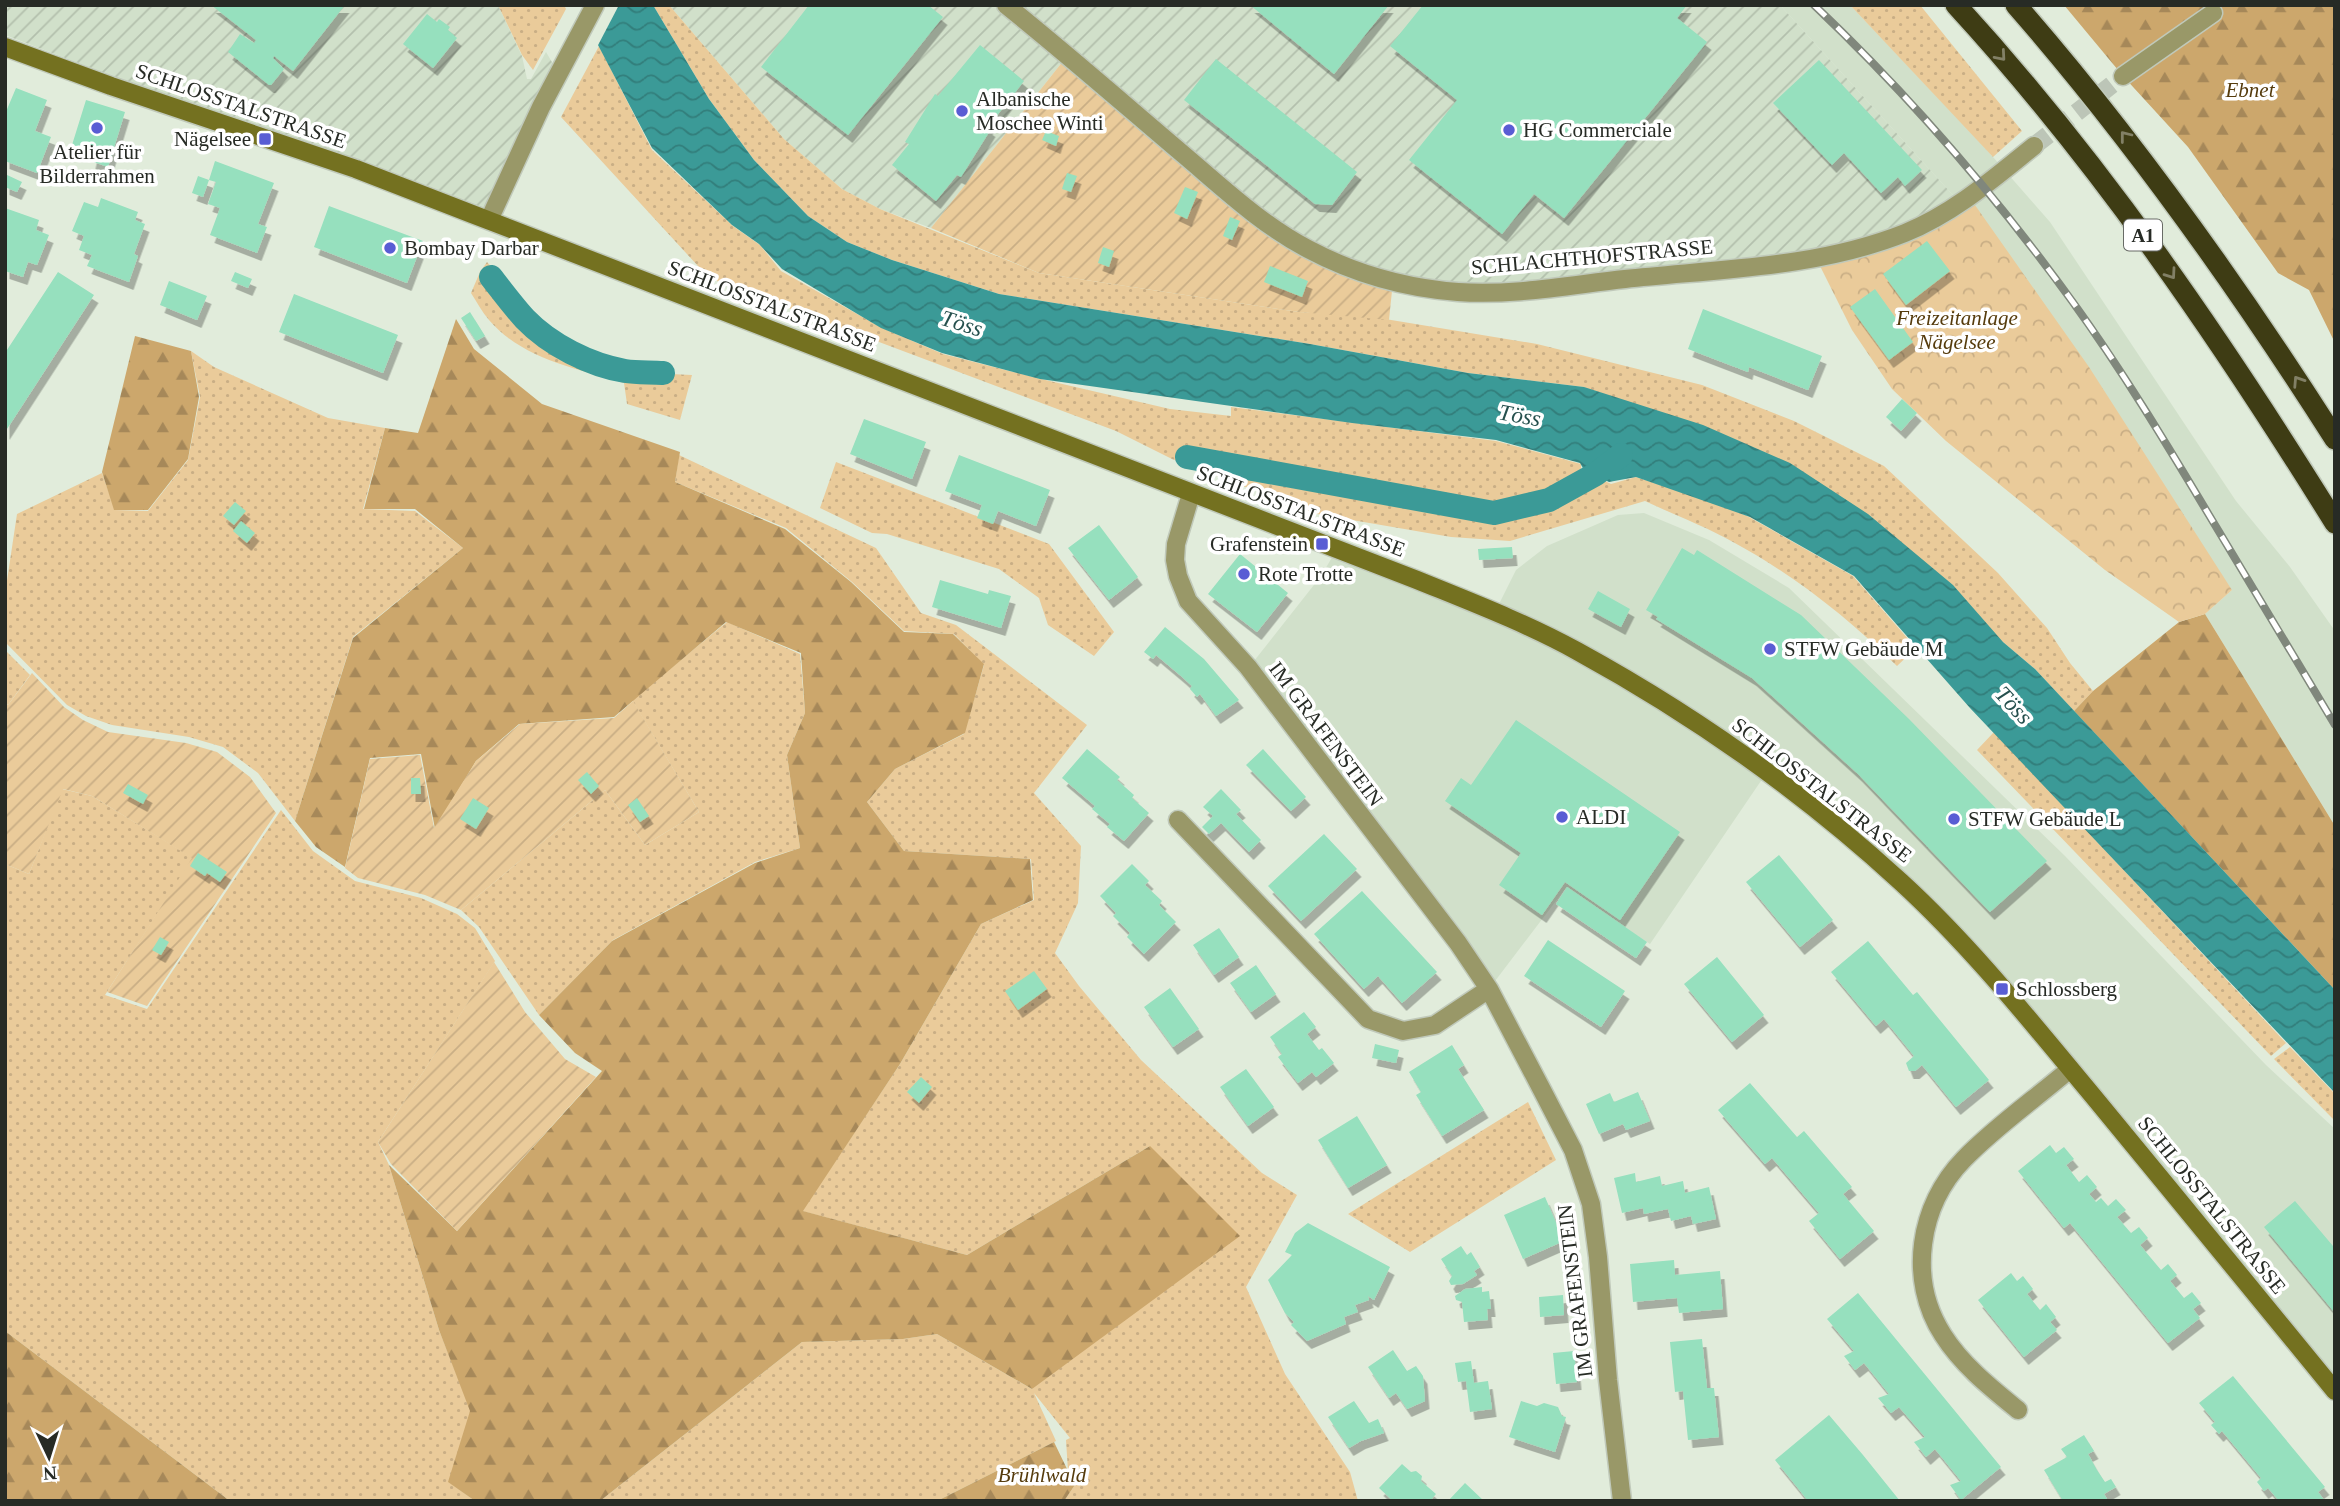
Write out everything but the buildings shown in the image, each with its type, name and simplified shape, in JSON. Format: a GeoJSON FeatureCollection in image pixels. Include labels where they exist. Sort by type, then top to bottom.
{"type":"FeatureCollection","features":[{"type":"Feature","properties":{"kind":"highway","name":"A1"},"geometry":{"type":"LineString","coordinates":[[1956,5],[2043,105],[2130,217],[2240,374],[2335,523]]}},
{"type":"Feature","properties":{"kind":"highway","name":"A1"},"geometry":{"type":"LineString","coordinates":[[2016,5],[2094,97],[2166,190],[2249,307],[2335,439]]}},
{"type":"Feature","properties":{"kind":"main road","name":"SCHLOSSTALSTRASSE"},"geometry":{"type":"LineString","coordinates":[[5,47],[356,170],[489,220],[1495,612],[1575,649],[1693,720],[1760,765],[1833,823],[1903,884],[1972,954],[2070,1069],[2335,1391]]}},
{"type":"Feature","properties":{"kind":"street"},"geometry":{"type":"LineString","coordinates":[[489,220],[536,118],[595,5]]}},
{"type":"Feature","properties":{"kind":"street","name":"SCHLACHTHOFSTRASSE"},"geometry":{"type":"LineString","coordinates":[[1006,5],[1238,201],[1281,234],[1372,277],[1415,286],[1455,291],[1502,292],[1816,258],[1905,233],[1939,217],[1970,198],[2034,146]]}},
{"type":"Feature","properties":{"kind":"street"},"geometry":{"type":"LineString","coordinates":[[2123,76],[2213,13]]}},
{"type":"Feature","properties":{"kind":"street","name":"IM GRAFENSTEIN"},"geometry":{"type":"LineString","coordinates":[[1191,494],[1176,544],[1175,560],[1188,601],[1248,667],[1458,943],[1489,989],[1573,1150],[1591,1204],[1621,1492]]}},
{"type":"Feature","properties":{"kind":"street"},"geometry":{"type":"LineString","coordinates":[[1178,820],[1368,1019],[1403,1031],[1435,1025],[1489,989]]}},
{"type":"Feature","properties":{"kind":"street"},"geometry":{"type":"LineString","coordinates":[[2018,1410],[1983,1381],[1943,1335],[1926,1298],[1922,1250],[1927,1219],[1948,1178],[1977,1147],[2070,1069]]}},
{"type":"Feature","properties":{"kind":"shaded area"},"geometry":{"type":"Polygon","coordinates":[[[5,5],[498,5],[522,56],[527,79],[531,79],[546,52],[559,74],[489,220],[5,35],[5,5]]]}},
{"type":"Feature","properties":{"kind":"shaded area"},"geometry":{"type":"Polygon","coordinates":[[[669,5],[1780,5],[1961,204],[1859,248],[1455,291],[1309,249],[1067,56],[931,228],[880,209],[842,189],[784,139],[669,5]]]}},
{"type":"Feature","properties":{"kind":"shaded area"},"geometry":{"type":"Polygon","coordinates":[[[1780,5],[1850,5],[1979,141],[2050,222],[2236,501],[2290,567],[2335,631],[2335,826],[2205,614],[2232,590],[1961,204],[1780,5]]]}},
{"type":"Feature","properties":{"kind":"shaded area"},"geometry":{"type":"Polygon","coordinates":[[[1644,513],[1709,540],[1789,588],[2065,856],[2266,1065],[2335,1129],[2335,1391],[1972,954],[1767,772],[1650,944],[1565,889],[1489,989],[1254,661],[1321,576],[1337,549],[1495,612],[1516,570],[1547,546],[1618,515],[1644,513]]]}},
{"type":"Feature","properties":{"kind":"green space"},"geometry":{"type":"Polygon","coordinates":[[[498,5],[564,5],[566,9],[533,70],[522,55],[498,5]]]}},
{"type":"Feature","properties":{"kind":"green space"},"geometry":{"type":"Polygon","coordinates":[[[653,5],[669,5],[784,139],[842,189],[880,209],[1039,273],[1299,312],[1367,316],[1537,344],[1702,385],[1794,421],[1884,466],[1998,573],[2047,628],[2093,691],[2074,711],[2035,669],[2003,642],[1584,387],[1468,373],[1310,344],[999,294],[892,260],[847,242],[808,216],[754,160],[709,99],[653,5]]]}},
{"type":"Feature","properties":{"kind":"green space"},"geometry":{"type":"Polygon","coordinates":[[[1850,5],[1920,5],[2022,131],[1993,157],[1850,5]]]}},
{"type":"Feature","properties":{"kind":"green space","name":"Ebnet"},"geometry":{"type":"Polygon","coordinates":[[[2064,5],[2335,5],[2335,343],[2309,290],[2278,273],[2188,147],[2123,76],[2064,5]]]}},
{"type":"Feature","properties":{"kind":"green space"},"geometry":{"type":"Polygon","coordinates":[[[599,46],[652,150],[733,226],[760,245],[781,271],[882,328],[943,354],[1170,409],[1231,416],[1231,407],[1496,441],[1581,464],[1581,469],[1611,484],[1636,477],[1722,505],[1749,517],[1853,576],[1916,648],[1897,666],[1839,614],[1777,568],[1722,536],[1645,501],[1510,541],[1451,537],[1317,514],[1172,459],[1116,431],[709,278],[561,117],[599,46]]]}},
{"type":"Feature","properties":{"kind":"green space"},"geometry":{"type":"Polygon","coordinates":[[[1067,56],[1281,234],[1393,281],[1389,320],[1299,312],[1039,273],[931,228],[1067,56]]]}},
{"type":"Feature","properties":{"kind":"green space","name":"Freizeitanlage Nägelsee"},"geometry":{"type":"Polygon","coordinates":[[[1970,198],[2089,367],[2232,590],[2205,614],[2179,622],[2105,570],[1946,441],[1892,389],[1852,330],[1816,258],[1859,248],[1970,198]]]}},
{"type":"Feature","properties":{"kind":"green space"},"geometry":{"type":"Polygon","coordinates":[[[487,262],[495,271],[489,278],[524,320],[542,335],[591,363],[626,372],[692,375],[680,420],[627,404],[624,383],[552,361],[502,333],[486,317],[471,293],[487,262]]]}},
{"type":"Feature","properties":{"kind":"green space"},"geometry":{"type":"Polygon","coordinates":[[[456,319],[474,349],[542,404],[680,452],[675,482],[785,529],[851,582],[904,632],[953,634],[984,664],[965,733],[895,769],[867,802],[904,851],[1030,859],[1033,900],[981,924],[900,1064],[803,1211],[967,1255],[1150,1146],[1240,1236],[1032,1389],[937,1334],[903,1339],[802,1342],[600,1501],[475,1501],[448,1482],[470,1411],[439,1330],[389,1165],[457,1231],[602,1071],[575,1053],[539,1015],[612,941],[755,863],[800,848],[787,755],[805,713],[801,653],[726,622],[614,717],[519,724],[476,761],[435,829],[421,754],[370,758],[345,867],[316,847],[295,821],[353,638],[463,548],[415,509],[364,509],[385,428],[418,433],[456,319]]]}},
{"type":"Feature","properties":{"kind":"green space"},"geometry":{"type":"Polygon","coordinates":[[[135,336],[191,351],[199,397],[188,459],[148,510],[114,510],[102,472],[135,336]]]}},
{"type":"Feature","properties":{"kind":"green space"},"geometry":{"type":"Polygon","coordinates":[[[191,351],[214,367],[328,418],[385,428],[363,509],[415,511],[463,548],[353,637],[295,821],[258,773],[223,747],[189,737],[112,725],[86,716],[67,705],[5,642],[5,594],[17,514],[102,473],[115,510],[148,511],[188,460],[200,397],[191,351]]]}},
{"type":"Feature","properties":{"kind":"green space"},"geometry":{"type":"Polygon","coordinates":[[[679,455],[876,548],[921,613],[956,625],[1087,725],[1034,793],[1081,846],[1078,903],[1055,953],[1141,1060],[1262,1173],[1297,1195],[1246,1287],[1285,1374],[1350,1472],[1358,1501],[1064,1501],[1079,1479],[1068,1471],[1066,1440],[1070,1438],[1034,1393],[1056,1441],[937,1501],[600,1501],[802,1342],[903,1339],[937,1334],[1032,1389],[1150,1146],[967,1255],[802,1211],[900,1064],[981,924],[1034,900],[1031,859],[904,851],[867,802],[895,769],[964,734],[984,665],[954,634],[904,631],[852,582],[786,528],[675,482],[679,455]]]}},
{"type":"Feature","properties":{"kind":"green space"},"geometry":{"type":"Polygon","coordinates":[[[836,462],[1049,544],[1114,632],[1094,656],[1048,625],[1039,598],[999,569],[887,534],[872,533],[820,508],[836,462]]]}},
{"type":"Feature","properties":{"kind":"green space"},"geometry":{"type":"Polygon","coordinates":[[[2205,614],[2335,826],[2335,990],[2074,711],[2093,691],[2179,622],[2205,614]]]}},
{"type":"Feature","properties":{"kind":"green space"},"geometry":{"type":"Polygon","coordinates":[[[727,622],[800,654],[805,713],[787,755],[800,848],[755,862],[613,940],[539,1015],[479,927],[461,910],[605,790],[645,845],[699,812],[632,700],[727,622]]]}},
{"type":"Feature","properties":{"kind":"green space"},"geometry":{"type":"Polygon","coordinates":[[[5,650],[30,675],[8,705],[5,702],[5,650]]]}},
{"type":"Feature","properties":{"kind":"green space"},"geometry":{"type":"Polygon","coordinates":[[[32,673],[64,707],[108,732],[186,743],[217,752],[250,777],[276,813],[147,1006],[107,992],[192,858],[92,796],[63,789],[29,874],[5,864],[5,703],[8,705],[32,673]]]}},
{"type":"Feature","properties":{"kind":"green space"},"geometry":{"type":"Polygon","coordinates":[[[633,701],[699,812],[645,845],[605,790],[461,910],[425,895],[358,878],[345,868],[370,759],[420,755],[434,828],[476,761],[520,724],[614,718],[633,701]]]}},
{"type":"Feature","properties":{"kind":"green space"},"geometry":{"type":"Polygon","coordinates":[[[1994,732],[2286,1043],[2271,1056],[1977,750],[1994,732]]]}},
{"type":"Feature","properties":{"kind":"green space"},"geometry":{"type":"Polygon","coordinates":[[[62,789],[92,796],[193,858],[105,995],[147,1009],[281,810],[313,851],[355,881],[421,898],[457,914],[475,928],[495,961],[378,1142],[389,1165],[439,1330],[471,1411],[449,1482],[475,1501],[230,1501],[5,1331],[5,864],[29,874],[62,789]]]}},
{"type":"Feature","properties":{"kind":"green space"},"geometry":{"type":"Polygon","coordinates":[[[494,962],[525,1012],[565,1059],[596,1077],[457,1231],[391,1164],[378,1142],[494,962]]]}},
{"type":"Feature","properties":{"kind":"green space"},"geometry":{"type":"Polygon","coordinates":[[[2290,1047],[2335,1094],[2335,1121],[2274,1059],[2290,1047]]]}},
{"type":"Feature","properties":{"kind":"green space"},"geometry":{"type":"Polygon","coordinates":[[[1528,1102],[1556,1160],[1410,1252],[1348,1214],[1528,1102]]]}},
{"type":"Feature","properties":{"kind":"green space"},"geometry":{"type":"Polygon","coordinates":[[[5,1331],[230,1501],[5,1501],[5,1331]]]}},
{"type":"Feature","properties":{"kind":"green space","name":"Brühlwald"},"geometry":{"type":"Polygon","coordinates":[[[1054,1442],[1068,1471],[1079,1479],[1064,1501],[937,1501],[1054,1442]]]}},
{"type":"Feature","properties":{"kind":"water","name":"Töss"},"geometry":{"type":"Polygon","coordinates":[[[577,5],[653,5],[709,99],[754,160],[808,216],[847,242],[892,260],[999,294],[1310,344],[1468,373],[1584,387],[1703,425],[1790,463],[1868,514],[1953,585],[2003,642],[2035,669],[2335,990],[2335,1093],[1970,708],[1854,576],[1750,517],[1636,477],[1609,482],[1584,470],[1580,463],[1496,440],[1352,423],[1040,379],[942,353],[881,328],[782,269],[759,244],[732,225],[652,148],[577,5]]]}},
{"type":"Feature","properties":{"kind":"pier"},"geometry":{"type":"Polygon","coordinates":[[[619,5],[596,49],[574,7],[619,5]]]}},
{"type":"Feature","properties":{"kind":"waterway"},"geometry":{"type":"LineString","coordinates":[[491,277],[521,314],[558,345],[612,368],[630,372],[663,373]]}},
{"type":"Feature","properties":{"kind":"waterway"},"geometry":{"type":"LineString","coordinates":[[1187,457],[1494,513],[1549,500],[1596,474],[1621,455]]}},
{"type":"Feature","properties":{"kind":"tunnel"},"geometry":{"type":"LineString","coordinates":[[2034,146],[2123,76]]}},
{"type":"Feature","properties":{"kind":"railway"},"geometry":{"type":"LineString","coordinates":[[1814,5],[1884,74],[1950,147],[2013,223],[2072,301],[2160,434],[2335,725]]}},
{"type":"Feature","properties":{"kind":"place","name":"Albanische Moschee Winti"},"geometry":{"type":"Point","coordinates":[962,111]}},
{"type":"Feature","properties":{"kind":"place","name":"Atelier für Bilderrahmen"},"geometry":{"type":"Point","coordinates":[97,128]}},
{"type":"Feature","properties":{"kind":"place","name":"HG Commerciale"},"geometry":{"type":"Point","coordinates":[1509,130]}},
{"type":"Feature","properties":{"kind":"place","name":"Nägelsee"},"geometry":{"type":"Point","coordinates":[265,139]}},
{"type":"Feature","properties":{"kind":"place","name":"Bombay Darbar"},"geometry":{"type":"Point","coordinates":[390,248]}},
{"type":"Feature","properties":{"kind":"place","name":"Grafenstein"},"geometry":{"type":"Point","coordinates":[1322,544]}},
{"type":"Feature","properties":{"kind":"place","name":"Rote Trotte"},"geometry":{"type":"Point","coordinates":[1244,574]}},
{"type":"Feature","properties":{"kind":"place","name":"STFW Gebäude M"},"geometry":{"type":"Point","coordinates":[1770,649]}},
{"type":"Feature","properties":{"kind":"place","name":"ALDI"},"geometry":{"type":"Point","coordinates":[1562,817]}},
{"type":"Feature","properties":{"kind":"place","name":"STFW Gebäude L"},"geometry":{"type":"Point","coordinates":[1954,819]}},
{"type":"Feature","properties":{"kind":"place","name":"Schlossberg"},"geometry":{"type":"Point","coordinates":[2002,989]}}]}
